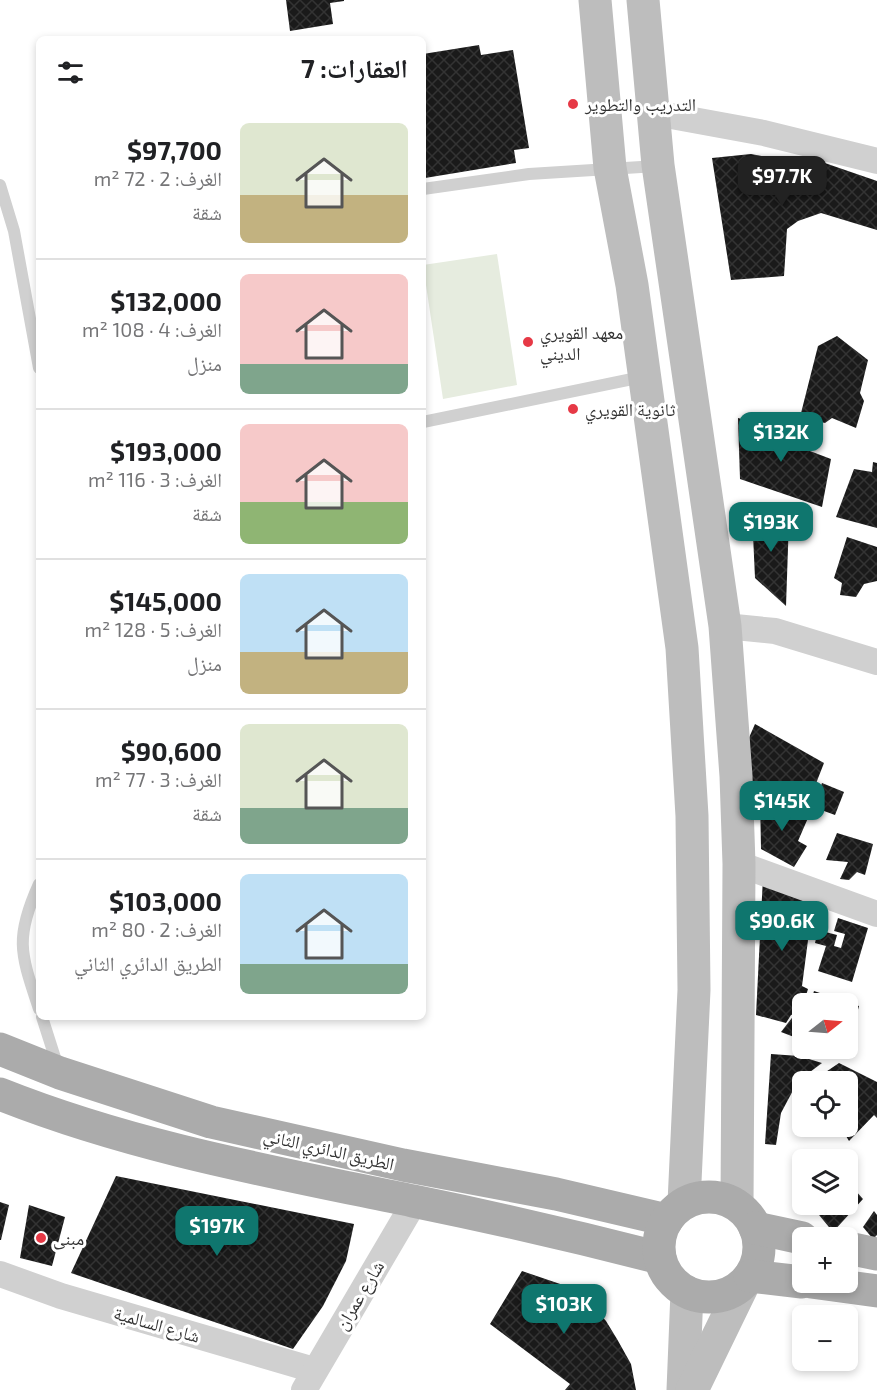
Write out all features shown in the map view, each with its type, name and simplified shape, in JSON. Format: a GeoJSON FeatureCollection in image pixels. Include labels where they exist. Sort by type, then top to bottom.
{"type":"FeatureCollection","features":[{"type":"Feature","properties":{"kind":"main road"},"geometry":{"type":"LineString","coordinates":[[595,0],[610,168],[645,377],[682,648],[692,816],[694,990],[675,1212],[659,1239],[660,1258],[670,1278],[687,1292],[711,1298],[723,1295],[747,1280],[792,1282]]}},
{"type":"Feature","properties":{"kind":"main road"},"geometry":{"type":"LineString","coordinates":[[643,0],[658,165],[724,626],[739,864],[746,1216],[759,1254],[692,1390]]}},
{"type":"Feature","properties":{"kind":"main road","name":"الطريق الدائري الثاني"},"geometry":{"type":"LineString","coordinates":[[0,1049],[60,1073],[211,1122],[403,1165],[556,1194],[675,1212]]}},
{"type":"Feature","properties":{"kind":"main road","name":"الطريق الدائري الثاني"},"geometry":{"type":"LineString","coordinates":[[0,1094],[87,1125],[219,1162],[415,1202],[660,1258]]}},
{"type":"Feature","properties":{"kind":"main road"},"geometry":{"type":"LineString","coordinates":[[675,1212],[711,1196],[746,1216],[792,1234]]}},
{"type":"Feature","properties":{"kind":"main road"},"geometry":{"type":"LineString","coordinates":[[858,1250],[877,1254]]}},
{"type":"Feature","properties":{"kind":"main road"},"geometry":{"type":"LineString","coordinates":[[858,1288],[877,1291]]}},
{"type":"Feature","properties":{"kind":"main road"},"geometry":{"type":"LineString","coordinates":[[683,1390],[687,1292]]}},
{"type":"Feature","properties":{"kind":"street"},"geometry":{"type":"LineString","coordinates":[[655,113],[764,133],[877,161]]}},
{"type":"Feature","properties":{"kind":"street"},"geometry":{"type":"LineString","coordinates":[[724,626],[776,631],[877,662]]}},
{"type":"Feature","properties":{"kind":"street"},"geometry":{"type":"LineString","coordinates":[[739,864],[877,914]]}},
{"type":"Feature","properties":{"kind":"street","name":"شارع عمران"},"geometry":{"type":"LineString","coordinates":[[309,1380],[415,1202]]}},
{"type":"Feature","properties":{"kind":"street","name":"شارع السالمية"},"geometry":{"type":"LineString","coordinates":[[0,1274],[309,1380]]}},
{"type":"Feature","properties":{"kind":"lane"},"geometry":{"type":"LineString","coordinates":[[426,189],[529,174],[658,165]]}},
{"type":"Feature","properties":{"kind":"lane"},"geometry":{"type":"LineString","coordinates":[[0,184],[14,231],[36,352]]}},
{"type":"Feature","properties":{"kind":"lane"},"geometry":{"type":"LineString","coordinates":[[426,421],[645,377]]}},
{"type":"Feature","properties":{"kind":"lane"},"geometry":{"type":"LineString","coordinates":[[36,891],[25,914],[21,955],[36,1000]]}},
{"type":"Feature","properties":{"kind":"lane"},"geometry":{"type":"LineString","coordinates":[[43,1020],[60,1073]]}},
{"type":"Feature","properties":{"kind":"shaded area"},"geometry":{"type":"Polygon","coordinates":[[[497,254],[517,385],[443,399],[426,285],[426,265],[497,254]]]}},
{"type":"Feature","properties":{"kind":"building"},"geometry":{"type":"Polygon","coordinates":[[[286,0],[344,1],[330,3],[333,24],[290,31],[286,0]]]}},
{"type":"Feature","properties":{"kind":"building"},"geometry":{"type":"Polygon","coordinates":[[[479,45],[481,55],[513,50],[529,148],[514,150],[516,163],[426,178],[426,54],[479,45]]]}},
{"type":"Feature","properties":{"kind":"building"},"geometry":{"type":"Polygon","coordinates":[[[751,154],[812,166],[819,161],[877,181],[877,230],[821,213],[798,221],[787,229],[784,276],[731,280],[712,158],[751,154]]]}},
{"type":"Feature","properties":{"kind":"building"},"geometry":{"type":"Polygon","coordinates":[[[837,336],[868,360],[860,393],[864,401],[856,428],[832,418],[825,423],[800,417],[818,346],[837,336]]]}},
{"type":"Feature","properties":{"kind":"building"},"geometry":{"type":"Polygon","coordinates":[[[738,418],[790,432],[794,445],[831,459],[822,507],[740,479],[738,418]]]}},
{"type":"Feature","properties":{"kind":"building"},"geometry":{"type":"Polygon","coordinates":[[[873,462],[877,463],[877,528],[836,517],[854,469],[872,472],[873,462]]]}},
{"type":"Feature","properties":{"kind":"building"},"geometry":{"type":"Polygon","coordinates":[[[752,513],[789,519],[786,606],[755,578],[752,513]]]}},
{"type":"Feature","properties":{"kind":"building"},"geometry":{"type":"Polygon","coordinates":[[[847,537],[877,547],[877,581],[864,584],[856,597],[840,595],[842,583],[834,578],[847,537]]]}},
{"type":"Feature","properties":{"kind":"building"},"geometry":{"type":"Polygon","coordinates":[[[755,724],[824,763],[808,804],[749,781],[748,740],[755,724]]]}},
{"type":"Feature","properties":{"kind":"building"},"geometry":{"type":"Polygon","coordinates":[[[822,783],[844,792],[835,815],[813,807],[822,783]]]}},
{"type":"Feature","properties":{"kind":"building"},"geometry":{"type":"Polygon","coordinates":[[[760,797],[808,818],[798,841],[807,846],[794,867],[761,849],[760,797]]]}},
{"type":"Feature","properties":{"kind":"building"},"geometry":{"type":"Polygon","coordinates":[[[837,833],[873,844],[865,875],[857,872],[849,880],[840,879],[848,862],[826,860],[837,833]]]}},
{"type":"Feature","properties":{"kind":"building"},"geometry":{"type":"Polygon","coordinates":[[[763,877],[808,896],[810,925],[802,986],[808,989],[807,993],[792,993],[792,1015],[786,1023],[756,1015],[763,877]]]}},
{"type":"Feature","properties":{"kind":"building"},"geometry":{"type":"Polygon","coordinates":[[[838,918],[868,928],[852,982],[818,971],[826,946],[815,943],[818,930],[837,935],[834,946],[841,948],[845,934],[834,931],[838,918]]]}},
{"type":"Feature","properties":{"kind":"building"},"geometry":{"type":"Polygon","coordinates":[[[792,1018],[792,1036],[781,1032],[792,1018]]]}},
{"type":"Feature","properties":{"kind":"building"},"geometry":{"type":"Polygon","coordinates":[[[771,1054],[792,1056],[792,1059],[809,1059],[822,1063],[811,1071],[792,1071],[792,1092],[781,1113],[776,1145],[765,1144],[771,1054]]]}},
{"type":"Feature","properties":{"kind":"building"},"geometry":{"type":"Polygon","coordinates":[[[839,1063],[855,1071],[827,1071],[839,1063]]]}},
{"type":"Feature","properties":{"kind":"building"},"geometry":{"type":"Polygon","coordinates":[[[858,1072],[877,1082],[877,1118],[874,1115],[858,1132],[858,1072]]]}},
{"type":"Feature","properties":{"kind":"building"},"geometry":{"type":"Polygon","coordinates":[[[116,1176],[354,1224],[346,1261],[323,1306],[293,1349],[71,1273],[116,1176]]]}},
{"type":"Feature","properties":{"kind":"building"},"geometry":{"type":"Polygon","coordinates":[[[858,1193],[863,1199],[858,1204],[858,1193]]]}},
{"type":"Feature","properties":{"kind":"building","name":"مبنى"},"geometry":{"type":"Polygon","coordinates":[[[0,1202],[9,1205],[1,1240],[0,1240],[0,1202]]]}},
{"type":"Feature","properties":{"kind":"building","name":"مبنى"},"geometry":{"type":"Polygon","coordinates":[[[29,1205],[65,1217],[52,1266],[20,1258],[29,1205]]]}},
{"type":"Feature","properties":{"kind":"building"},"geometry":{"type":"Polygon","coordinates":[[[874,1211],[877,1215],[877,1235],[873,1239],[863,1227],[874,1211]]]}},
{"type":"Feature","properties":{"kind":"building"},"geometry":{"type":"Polygon","coordinates":[[[819,1215],[848,1215],[838,1227],[829,1227],[819,1215]]]}},
{"type":"Feature","properties":{"kind":"building"},"geometry":{"type":"Polygon","coordinates":[[[522,1271],[566,1286],[589,1302],[606,1321],[631,1364],[636,1390],[565,1390],[570,1384],[490,1324],[522,1271]]]}},
{"type":"Feature","properties":{"kind":"place","name":"التدريب والتطوير"},"geometry":{"type":"Point","coordinates":[573,104]}},
{"type":"Feature","properties":{"kind":"place","name":"معهد القويري الديني"},"geometry":{"type":"Point","coordinates":[528,342]}},
{"type":"Feature","properties":{"kind":"place","name":"ثانوية القويري"},"geometry":{"type":"Point","coordinates":[573,409]}},
{"type":"Feature","properties":{"kind":"place","name":"مبنى"},"geometry":{"type":"Point","coordinates":[41,1238]}}]}
